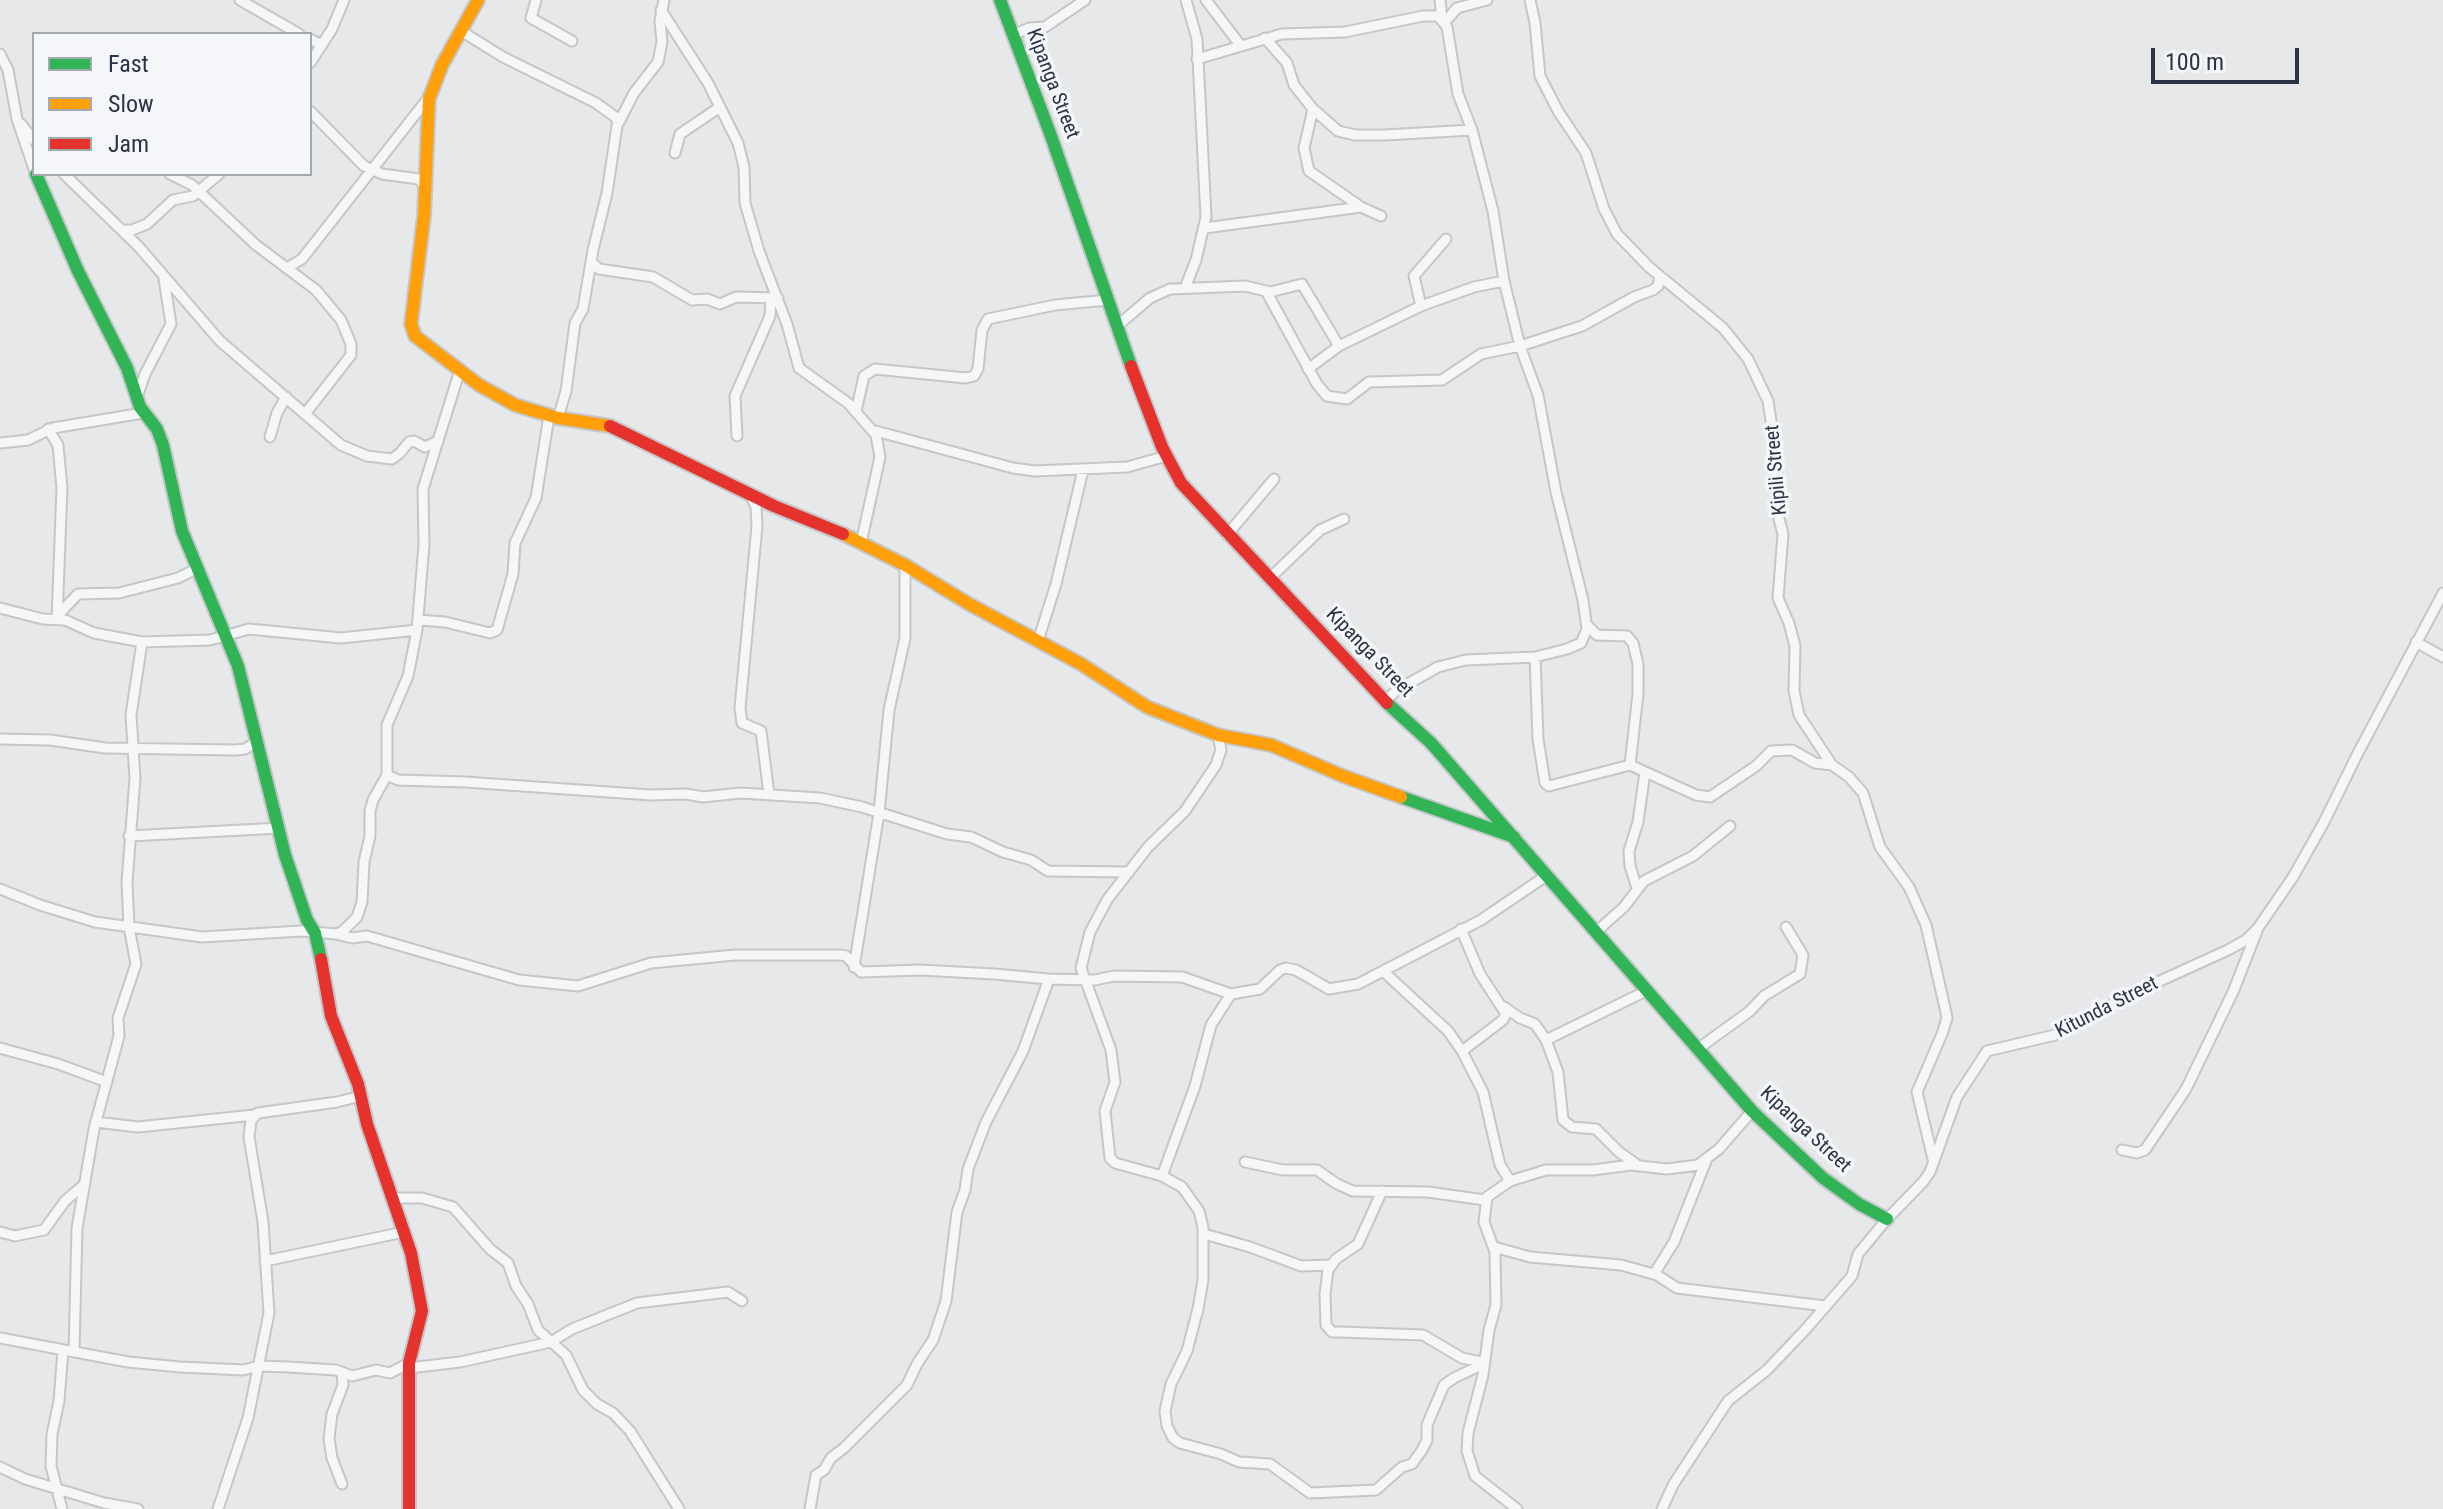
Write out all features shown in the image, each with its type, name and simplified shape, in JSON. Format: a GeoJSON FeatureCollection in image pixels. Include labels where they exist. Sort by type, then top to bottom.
{"type":"FeatureCollection","features":[{"type":"Feature","properties":{"kind":"street"},"geometry":{"type":"LineString","coordinates":[[240,0],[296,32]]}},
{"type":"Feature","properties":{"kind":"street"},"geometry":{"type":"LineString","coordinates":[[312,60],[344,0]]}},
{"type":"Feature","properties":{"kind":"street"},"geometry":{"type":"LineString","coordinates":[[478,0],[442,65],[431,94],[426,188],[411,328],[415,336],[479,385],[515,405],[553,417],[601,423],[621,429],[750,494],[829,527],[905,565],[1081,664],[1147,707],[1218,735],[1271,745],[1343,776],[1514,837]]}},
{"type":"Feature","properties":{"kind":"street"},"geometry":{"type":"LineString","coordinates":[[536,0],[531,18],[572,41]]}},
{"type":"Feature","properties":{"kind":"street","name":"Kipanga Street"},"geometry":{"type":"LineString","coordinates":[[1000,0],[1051,136],[1116,327],[1167,456],[1181,483],[1385,701],[1431,743],[1752,1111],[1823,1178],[1859,1204],[1887,1219]]}},
{"type":"Feature","properties":{"kind":"street"},"geometry":{"type":"LineString","coordinates":[[1012,35],[1027,28],[1045,27],[1085,0]]}},
{"type":"Feature","properties":{"kind":"street"},"geometry":{"type":"LineString","coordinates":[[1185,288],[1206,217],[1195,28],[1186,0]]}},
{"type":"Feature","properties":{"kind":"street"},"geometry":{"type":"LineString","coordinates":[[1206,0],[1241,46]]}},
{"type":"Feature","properties":{"kind":"street"},"geometry":{"type":"LineString","coordinates":[[1385,701],[1414,679],[1446,665],[1466,660],[1535,657],[1581,643],[1587,625],[1556,492],[1538,395],[1520,346],[1514,311],[1504,281],[1495,221],[1472,130],[1458,94],[1440,0]]}},
{"type":"Feature","properties":{"kind":"street"},"geometry":{"type":"LineString","coordinates":[[1443,20],[1457,8],[1487,0]]}},
{"type":"Feature","properties":{"kind":"street","name":"Kipili Street"},"geometry":{"type":"LineString","coordinates":[[1530,0],[1538,69],[1547,92],[1586,153],[1604,209],[1617,234],[1660,277],[1723,328],[1748,359],[1768,401],[1777,460],[1777,511],[1783,534],[1778,601],[1789,623],[1795,646],[1794,691],[1799,715],[1832,765],[1849,777],[1863,793],[1880,847],[1909,887],[1926,925],[1947,1018],[1917,1095],[1933,1159]]}},
{"type":"Feature","properties":{"kind":"street"},"geometry":{"type":"LineString","coordinates":[[662,5],[738,143],[744,167],[745,203],[774,299],[800,370],[856,411],[876,435],[880,457],[861,543]]}},
{"type":"Feature","properties":{"kind":"street"},"geometry":{"type":"LineString","coordinates":[[0,608],[43,619],[57,617],[94,633],[142,642],[226,638],[249,629],[326,638],[445,622],[490,633],[497,630],[513,574],[515,543],[536,498],[553,417],[566,391],[573,329],[583,309],[619,122],[634,93],[658,62],[662,42],[662,5]]}},
{"type":"Feature","properties":{"kind":"street"},"geometry":{"type":"LineString","coordinates":[[1197,59],[1282,34],[1345,32],[1435,15],[1443,20]]}},
{"type":"Feature","properties":{"kind":"street"},"geometry":{"type":"LineString","coordinates":[[461,31],[503,57],[613,113],[619,122]]}},
{"type":"Feature","properties":{"kind":"street"},"geometry":{"type":"LineString","coordinates":[[1265,38],[1287,63],[1294,85],[1313,109],[1332,128],[1346,135],[1472,130]]}},
{"type":"Feature","properties":{"kind":"street"},"geometry":{"type":"LineString","coordinates":[[312,40],[322,45]]}},
{"type":"Feature","properties":{"kind":"street"},"geometry":{"type":"LineString","coordinates":[[0,54],[8,70],[17,119],[32,162]]}},
{"type":"Feature","properties":{"kind":"street"},"geometry":{"type":"LineString","coordinates":[[287,268],[302,259],[431,94]]}},
{"type":"Feature","properties":{"kind":"street"},"geometry":{"type":"LineString","coordinates":[[675,153],[680,134],[720,107]]}},
{"type":"Feature","properties":{"kind":"street"},"geometry":{"type":"LineString","coordinates":[[1313,109],[1304,148],[1306,165],[1313,175],[1361,207],[1381,216]]}},
{"type":"Feature","properties":{"kind":"street"},"geometry":{"type":"LineString","coordinates":[[312,113],[356,160],[382,174],[419,179],[426,188]]}},
{"type":"Feature","properties":{"kind":"street"},"geometry":{"type":"LineString","coordinates":[[17,119],[32,138]]}},
{"type":"Feature","properties":{"kind":"street"},"geometry":{"type":"LineString","coordinates":[[37,176],[78,271],[127,368],[143,413],[157,429],[163,445],[182,531],[238,666],[296,891],[315,933],[328,987],[331,1016],[361,1096],[367,1124],[414,1266],[422,1311],[409,1366],[409,1509]]}},
{"type":"Feature","properties":{"kind":"street"},"geometry":{"type":"LineString","coordinates":[[66,176],[122,230],[220,341],[341,445],[367,456],[392,459],[409,442],[414,441],[425,447],[438,441]]}},
{"type":"Feature","properties":{"kind":"street"},"geometry":{"type":"LineString","coordinates":[[173,176],[199,191],[256,245],[316,290],[341,320],[352,349],[348,361],[305,414]]}},
{"type":"Feature","properties":{"kind":"street"},"geometry":{"type":"LineString","coordinates":[[122,230],[141,227],[173,200],[193,196],[217,176]]}},
{"type":"Feature","properties":{"kind":"street"},"geometry":{"type":"LineString","coordinates":[[1205,228],[1361,207]]}},
{"type":"Feature","properties":{"kind":"street"},"geometry":{"type":"LineString","coordinates":[[1421,306],[1414,276],[1446,239]]}},
{"type":"Feature","properties":{"kind":"street"},"geometry":{"type":"LineString","coordinates":[[591,262],[599,269],[653,277],[692,300],[707,299],[720,304],[736,297],[774,299]]}},
{"type":"Feature","properties":{"kind":"street"},"geometry":{"type":"LineString","coordinates":[[137,397],[145,374],[171,324],[163,276]]}},
{"type":"Feature","properties":{"kind":"street"},"geometry":{"type":"LineString","coordinates":[[1266,291],[1308,369],[1327,396],[1347,399],[1369,382],[1442,380],[1481,354],[1520,346],[1591,323],[1634,297],[1653,290],[1658,286],[1660,277]]}},
{"type":"Feature","properties":{"kind":"street"},"geometry":{"type":"LineString","coordinates":[[1308,369],[1339,346],[1421,306],[1474,287],[1504,281]]}},
{"type":"Feature","properties":{"kind":"street"},"geometry":{"type":"LineString","coordinates":[[1116,327],[1159,292],[1245,286],[1266,291],[1300,284],[1305,285],[1339,346]]}},
{"type":"Feature","properties":{"kind":"street"},"geometry":{"type":"LineString","coordinates":[[737,436],[735,396],[770,316],[774,299]]}},
{"type":"Feature","properties":{"kind":"street"},"geometry":{"type":"LineString","coordinates":[[856,411],[864,376],[875,369],[966,378],[974,376],[978,369],[982,330],[988,319],[1055,305],[1108,300]]}},
{"type":"Feature","properties":{"kind":"street"},"geometry":{"type":"LineString","coordinates":[[336,934],[342,932],[360,912],[364,862],[370,836],[370,811],[387,775],[387,725],[405,684],[417,625],[424,544],[422,495],[460,370]]}},
{"type":"Feature","properties":{"kind":"street"},"geometry":{"type":"LineString","coordinates":[[270,437],[277,413],[286,397]]}},
{"type":"Feature","properties":{"kind":"street"},"geometry":{"type":"LineString","coordinates":[[0,443],[28,440],[48,429],[143,413]]}},
{"type":"Feature","properties":{"kind":"street"},"geometry":{"type":"LineString","coordinates":[[48,429],[55,437],[60,457],[57,617]]}},
{"type":"Feature","properties":{"kind":"street"},"geometry":{"type":"LineString","coordinates":[[872,430],[1013,468],[1035,471],[1127,467],[1167,456]]}},
{"type":"Feature","properties":{"kind":"street"},"geometry":{"type":"LineString","coordinates":[[1038,641],[1056,584],[1083,470]]}},
{"type":"Feature","properties":{"kind":"street"},"geometry":{"type":"LineString","coordinates":[[1227,535],[1274,479]]}},
{"type":"Feature","properties":{"kind":"street"},"geometry":{"type":"LineString","coordinates":[[750,494],[756,507],[757,526],[740,708],[744,725],[761,731],[769,794]]}},
{"type":"Feature","properties":{"kind":"street"},"geometry":{"type":"LineString","coordinates":[[1269,579],[1320,530],[1344,519]]}},
{"type":"Feature","properties":{"kind":"street"},"geometry":{"type":"LineString","coordinates":[[854,967],[879,813],[889,710],[905,638],[905,565]]}},
{"type":"Feature","properties":{"kind":"street"},"geometry":{"type":"LineString","coordinates":[[57,617],[78,594],[119,593],[178,578],[198,568]]}},
{"type":"Feature","properties":{"kind":"street","name":"Kitunda Street"},"geometry":{"type":"LineString","coordinates":[[1662,1509],[1673,1485],[1728,1401],[1767,1370],[1852,1276],[1858,1254],[1923,1182],[1957,1097],[1987,1051],[2055,1035],[2086,1021],[2129,995],[2228,950],[2246,940],[2258,928],[2293,877],[2324,822],[2443,593]]}},
{"type":"Feature","properties":{"kind":"street"},"geometry":{"type":"LineString","coordinates":[[1587,625],[1597,635],[1627,636],[1633,643],[1638,664],[1638,694],[1630,765]]}},
{"type":"Feature","properties":{"kind":"street"},"geometry":{"type":"LineString","coordinates":[[62,1509],[51,1466],[52,1434],[68,1351],[77,1228],[96,1122],[119,1036],[118,1018],[136,964],[129,927],[127,882],[135,778],[131,715],[142,642]]}},
{"type":"Feature","properties":{"kind":"street"},"geometry":{"type":"LineString","coordinates":[[2416,642],[2443,657]]}},
{"type":"Feature","properties":{"kind":"street"},"geometry":{"type":"LineString","coordinates":[[1535,657],[1538,739],[1546,784],[1552,786],[1630,765],[1696,795],[1710,797],[1756,766],[1771,751],[1792,750],[1812,762],[1832,765]]}},
{"type":"Feature","properties":{"kind":"street"},"geometry":{"type":"LineString","coordinates":[[1218,735],[1221,750],[1216,765],[1185,811],[1148,847],[1107,900],[1090,932],[1082,960],[1083,980],[1095,1000],[1100,1025],[1111,1050],[1115,1082],[1105,1111],[1110,1158],[1115,1163],[1162,1176],[1182,1187],[1199,1211],[1204,1234],[1203,1280],[1198,1309],[1187,1351],[1171,1384],[1165,1411],[1167,1426],[1173,1438],[1180,1443],[1239,1462],[1270,1464],[1310,1493],[1376,1490],[1402,1467],[1412,1464],[1422,1450],[1427,1440],[1427,1425],[1444,1385],[1483,1363]]}},
{"type":"Feature","properties":{"kind":"street"},"geometry":{"type":"LineString","coordinates":[[0,739],[50,740],[105,748],[241,750],[256,742]]}},
{"type":"Feature","properties":{"kind":"street"},"geometry":{"type":"LineString","coordinates":[[1637,888],[1629,851],[1638,822],[1645,772]]}},
{"type":"Feature","properties":{"kind":"street"},"geometry":{"type":"LineString","coordinates":[[387,775],[398,780],[651,795],[703,797],[769,794],[820,798],[853,804],[947,834],[971,837],[1003,852],[1031,860],[1048,871],[1129,872]]}},
{"type":"Feature","properties":{"kind":"street"},"geometry":{"type":"LineString","coordinates":[[1597,931],[1624,907],[1637,888],[1654,875],[1693,856],[1730,826]]}},
{"type":"Feature","properties":{"kind":"street"},"geometry":{"type":"LineString","coordinates":[[129,836],[280,828]]}},
{"type":"Feature","properties":{"kind":"street"},"geometry":{"type":"LineString","coordinates":[[0,889],[66,914],[129,927],[202,937],[315,933],[352,938],[365,935],[519,980],[578,986],[651,963],[735,955],[841,955],[861,972],[920,970],[1083,980],[1114,976],[1182,977],[1231,994],[1260,989],[1286,968],[1296,970],[1329,989],[1358,984],[1481,920],[1546,876]]}},
{"type":"Feature","properties":{"kind":"street"},"geometry":{"type":"LineString","coordinates":[[1699,1048],[1750,1011],[1764,996],[1800,974],[1803,955],[1786,927]]}},
{"type":"Feature","properties":{"kind":"street"},"geometry":{"type":"LineString","coordinates":[[2122,1150],[2137,1153],[2145,1150],[2186,1089],[2233,992],[2258,928]]}},
{"type":"Feature","properties":{"kind":"street"},"geometry":{"type":"LineString","coordinates":[[1461,929],[1480,974],[1497,1002],[1535,1024],[1546,1040],[1558,1072],[1563,1120],[1572,1127],[1596,1129],[1637,1165]]}},
{"type":"Feature","properties":{"kind":"street"},"geometry":{"type":"LineString","coordinates":[[1384,972],[1448,1031],[1462,1051],[1483,1092],[1500,1165],[1510,1181]]}},
{"type":"Feature","properties":{"kind":"street"},"geometry":{"type":"LineString","coordinates":[[810,1509],[816,1475],[907,1385],[933,1340],[946,1301],[957,1212],[968,1169],[986,1122],[1023,1051],[1049,979]]}},
{"type":"Feature","properties":{"kind":"street"},"geometry":{"type":"LineString","coordinates":[[1546,1040],[1648,990]]}},
{"type":"Feature","properties":{"kind":"street"},"geometry":{"type":"LineString","coordinates":[[1162,1176],[1195,1086],[1211,1025],[1231,994]]}},
{"type":"Feature","properties":{"kind":"street"},"geometry":{"type":"LineString","coordinates":[[1462,1051],[1503,1020],[1506,1016],[1504,1007]]}},
{"type":"Feature","properties":{"kind":"street"},"geometry":{"type":"LineString","coordinates":[[0,1048],[107,1082]]}},
{"type":"Feature","properties":{"kind":"street"},"geometry":{"type":"LineString","coordinates":[[96,1122],[138,1127],[254,1115],[361,1096]]}},
{"type":"Feature","properties":{"kind":"street"},"geometry":{"type":"LineString","coordinates":[[1517,1509],[1475,1476],[1469,1462],[1468,1433],[1496,1305],[1494,1247],[1484,1222],[1485,1200],[1490,1193],[1510,1181],[1546,1170],[1698,1165],[1706,1161],[1752,1111]]}},
{"type":"Feature","properties":{"kind":"street"},"geometry":{"type":"LineString","coordinates":[[218,1509],[248,1418],[269,1313],[263,1222],[249,1137],[254,1115]]}},
{"type":"Feature","properties":{"kind":"street"},"geometry":{"type":"LineString","coordinates":[[1654,1274],[1674,1242],[1706,1161]]}},
{"type":"Feature","properties":{"kind":"street"},"geometry":{"type":"LineString","coordinates":[[1245,1162],[1283,1170],[1317,1170],[1345,1188],[1428,1192],[1485,1200]]}},
{"type":"Feature","properties":{"kind":"street"},"geometry":{"type":"LineString","coordinates":[[0,1232],[15,1236],[44,1230],[65,1201],[85,1184]]}},
{"type":"Feature","properties":{"kind":"street"},"geometry":{"type":"LineString","coordinates":[[1204,1234],[1301,1266],[1330,1265],[1358,1244],[1382,1191]]}},
{"type":"Feature","properties":{"kind":"street"},"geometry":{"type":"LineString","coordinates":[[391,1198],[422,1198],[456,1210],[490,1249],[508,1263],[534,1321],[566,1355],[583,1390],[630,1431],[679,1509]]}},
{"type":"Feature","properties":{"kind":"street"},"geometry":{"type":"LineString","coordinates":[[265,1261],[404,1232]]}},
{"type":"Feature","properties":{"kind":"street"},"geometry":{"type":"LineString","coordinates":[[1494,1247],[1530,1257],[1610,1263],[1654,1274],[1677,1288],[1825,1306]]}},
{"type":"Feature","properties":{"kind":"street"},"geometry":{"type":"LineString","coordinates":[[1330,1265],[1326,1279],[1325,1319],[1332,1332],[1423,1335],[1462,1358],[1483,1363]]}},
{"type":"Feature","properties":{"kind":"street"},"geometry":{"type":"LineString","coordinates":[[0,1338],[142,1364],[243,1370],[259,1366],[342,1372],[352,1376],[376,1370],[390,1373],[409,1366],[460,1362],[551,1342],[572,1329],[637,1303],[728,1292],[742,1301]]}},
{"type":"Feature","properties":{"kind":"street"},"geometry":{"type":"LineString","coordinates":[[342,1372],[343,1385],[332,1414],[329,1439],[342,1484]]}},
{"type":"Feature","properties":{"kind":"street"},"geometry":{"type":"LineString","coordinates":[[0,1467],[25,1479],[104,1503],[138,1509]]}},
{"type":"Feature","properties":{"kind":"traffic: fast"},"geometry":{"type":"LineString","coordinates":[[1000,0],[1131,366]]}},
{"type":"Feature","properties":{"kind":"traffic: fast"},"geometry":{"type":"LineString","coordinates":[[37,176],[78,271],[127,368],[140,407],[157,429],[163,445],[182,531],[238,666],[285,855],[307,920],[315,933],[321,959]]}},
{"type":"Feature","properties":{"kind":"traffic: fast"},"geometry":{"type":"LineString","coordinates":[[1387,703],[1431,743],[1752,1111],[1823,1178],[1859,1204],[1887,1219]]}},
{"type":"Feature","properties":{"kind":"traffic: fast"},"geometry":{"type":"LineString","coordinates":[[1401,797],[1514,837]]}},
{"type":"Feature","properties":{"kind":"traffic: slow"},"geometry":{"type":"LineString","coordinates":[[478,0],[442,65],[429,99],[424,216],[411,324],[415,336],[479,385],[515,405],[558,418],[610,426]]}},
{"type":"Feature","properties":{"kind":"traffic: slow"},"geometry":{"type":"LineString","coordinates":[[843,534],[905,565],[969,604],[1081,664],[1147,707],[1218,735],[1271,745],[1401,797]]}},
{"type":"Feature","properties":{"kind":"traffic: jam"},"geometry":{"type":"LineString","coordinates":[[1131,366],[1162,447],[1181,483],[1387,703]]}},
{"type":"Feature","properties":{"kind":"traffic: jam"},"geometry":{"type":"LineString","coordinates":[[610,426],[774,506],[843,534]]}},
{"type":"Feature","properties":{"kind":"traffic: jam"},"geometry":{"type":"LineString","coordinates":[[321,959],[331,1016],[358,1084],[367,1124],[411,1253],[422,1311],[409,1363],[409,1509]]}}]}
